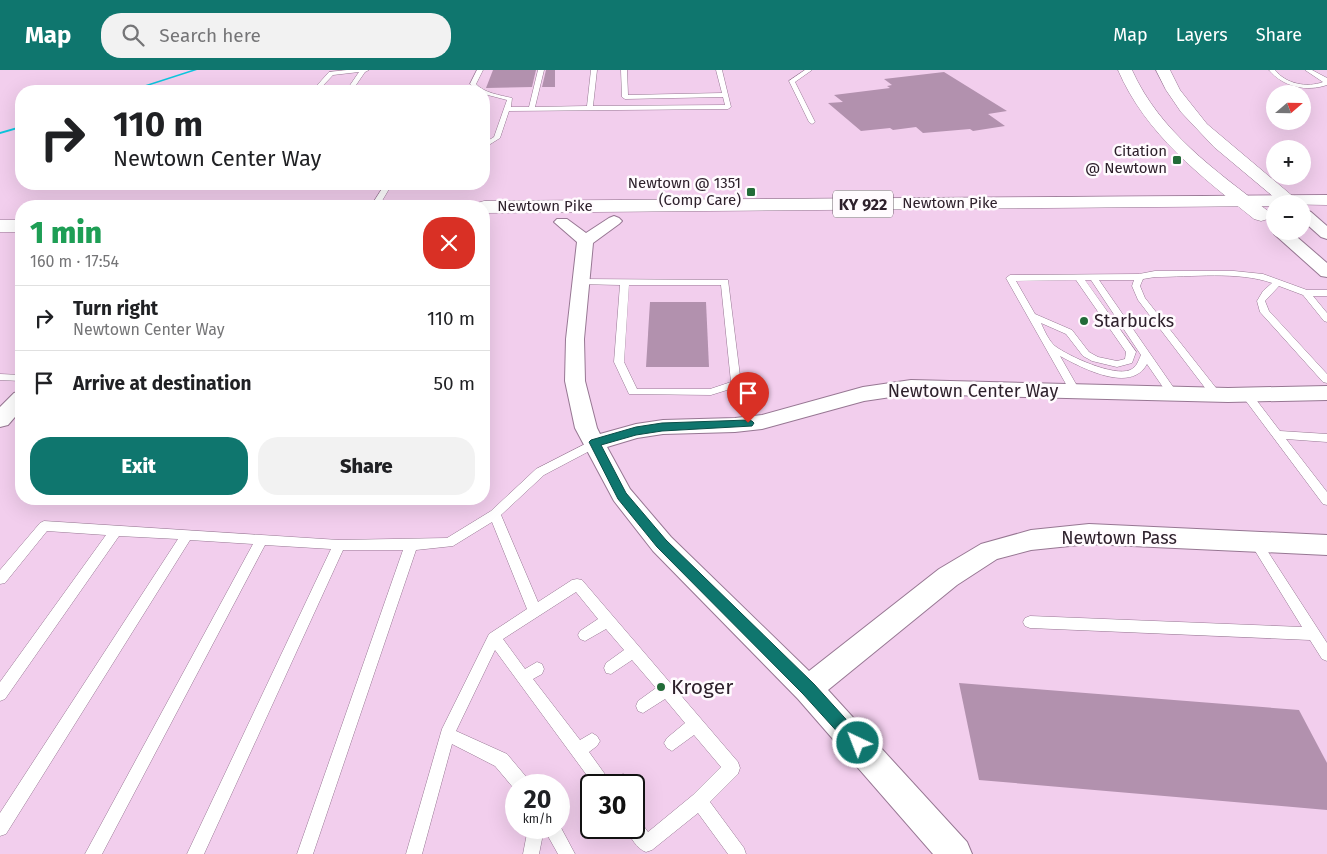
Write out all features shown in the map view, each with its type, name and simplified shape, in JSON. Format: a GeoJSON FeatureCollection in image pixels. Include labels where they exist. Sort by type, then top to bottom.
{"type":"FeatureCollection","features":[{"type":"Feature","properties":{"kind":"main road"},"geometry":{"type":"LineString","coordinates":[[1125,70],[1133,91],[1144,108],[1164,131],[1243,201],[1266,216]]}},
{"type":"Feature","properties":{"kind":"main road"},"geometry":{"type":"LineString","coordinates":[[1163,70],[1170,89],[1192,117],[1221,145],[1281,195]]}},
{"type":"Feature","properties":{"kind":"main road","name":"Newtown Pike"},"geometry":{"type":"LineString","coordinates":[[1311,205],[1327,200]]}},
{"type":"Feature","properties":{"kind":"main road","name":"Newtown Pike"},"geometry":{"type":"LineString","coordinates":[[490,207],[1243,201],[1266,204]]}},
{"type":"Feature","properties":{"kind":"main road"},"geometry":{"type":"LineString","coordinates":[[0,210],[15,210]]}},
{"type":"Feature","properties":{"kind":"main road","name":"Newtown Pike"},"geometry":{"type":"LineString","coordinates":[[1311,212],[1327,215]]}},
{"type":"Feature","properties":{"kind":"main road","name":"Newtown Pike"},"geometry":{"type":"LineString","coordinates":[[490,222],[1266,219]]}},
{"type":"Feature","properties":{"kind":"main road"},"geometry":{"type":"LineString","coordinates":[[0,226],[15,226]]}},
{"type":"Feature","properties":{"kind":"street"},"geometry":{"type":"LineString","coordinates":[[1311,220],[1327,234]]}},
{"type":"Feature","properties":{"kind":"street"},"geometry":{"type":"LineString","coordinates":[[614,221],[585,241],[574,339],[575,380],[586,428],[622,496],[662,544],[808,689],[883,770],[955,854]]}},
{"type":"Feature","properties":{"kind":"street"},"geometry":{"type":"LineString","coordinates":[[562,222],[585,241]]}},
{"type":"Feature","properties":{"kind":"street"},"geometry":{"type":"LineString","coordinates":[[1290,240],[1327,272]]}},
{"type":"Feature","properties":{"kind":"street","name":"Newtown Center Way"},"geometry":{"type":"LineString","coordinates":[[594,442],[636,431],[662,427],[735,425],[762,422],[887,389],[911,387],[1216,395],[1327,393]]}},
{"type":"Feature","properties":{"kind":"street"},"geometry":{"type":"LineString","coordinates":[[0,420],[15,404]]}},
{"type":"Feature","properties":{"kind":"street","name":"Newtown Pass"},"geometry":{"type":"LineString","coordinates":[[808,689],[948,577],[990,551],[1031,540],[1089,534],[1327,545]]}},
{"type":"Feature","properties":{"kind":"lane"},"geometry":{"type":"LineString","coordinates":[[321,85],[332,73],[364,70]]}},
{"type":"Feature","properties":{"kind":"lane"},"geometry":{"type":"LineString","coordinates":[[353,85],[364,70]]}},
{"type":"Feature","properties":{"kind":"lane"},"geometry":{"type":"LineString","coordinates":[[474,85],[480,70]]}},
{"type":"Feature","properties":{"kind":"lane"},"geometry":{"type":"LineString","coordinates":[[530,109],[541,70]]}},
{"type":"Feature","properties":{"kind":"lane"},"geometry":{"type":"LineString","coordinates":[[590,108],[594,70]]}},
{"type":"Feature","properties":{"kind":"lane"},"geometry":{"type":"LineString","coordinates":[[624,70],[625,96],[725,95]]}},
{"type":"Feature","properties":{"kind":"lane"},"geometry":{"type":"LineString","coordinates":[[507,109],[728,107],[719,70]]}},
{"type":"Feature","properties":{"kind":"lane"},"geometry":{"type":"LineString","coordinates":[[809,70],[792,81],[812,122]]}},
{"type":"Feature","properties":{"kind":"lane"},"geometry":{"type":"LineString","coordinates":[[1272,70],[1281,79],[1297,84],[1313,86],[1326,83],[1327,80],[1308,70]]}},
{"type":"Feature","properties":{"kind":"lane"},"geometry":{"type":"LineString","coordinates":[[490,94],[510,99],[497,138],[490,142]]}},
{"type":"Feature","properties":{"kind":"lane"},"geometry":{"type":"LineString","coordinates":[[1075,391],[1010,278],[1234,274],[1263,278],[1306,293],[1327,293]]}},
{"type":"Feature","properties":{"kind":"lane"},"geometry":{"type":"LineString","coordinates":[[1093,277],[1173,394]]}},
{"type":"Feature","properties":{"kind":"lane"},"geometry":{"type":"LineString","coordinates":[[1139,277],[1136,286],[1141,298],[1216,395]]}},
{"type":"Feature","properties":{"kind":"lane"},"geometry":{"type":"LineString","coordinates":[[1032,316],[1070,332],[1086,354],[1095,359],[1117,364],[1129,361],[1131,352],[1079,278]]}},
{"type":"Feature","properties":{"kind":"lane"},"geometry":{"type":"LineString","coordinates":[[580,282],[625,282],[725,282],[736,384],[711,392],[633,392],[619,362],[625,282]]}},
{"type":"Feature","properties":{"kind":"lane"},"geometry":{"type":"LineString","coordinates":[[1277,283],[1261,300],[1265,312],[1327,380]]}},
{"type":"Feature","properties":{"kind":"lane"},"geometry":{"type":"LineString","coordinates":[[1306,293],[1327,319]]}},
{"type":"Feature","properties":{"kind":"lane"},"geometry":{"type":"LineString","coordinates":[[1050,347],[1091,368],[1118,374],[1130,374],[1138,370],[1146,355]]}},
{"type":"Feature","properties":{"kind":"lane"},"geometry":{"type":"LineString","coordinates":[[0,377],[15,378]]}},
{"type":"Feature","properties":{"kind":"lane"},"geometry":{"type":"LineString","coordinates":[[1247,395],[1325,496]]}},
{"type":"Feature","properties":{"kind":"lane"},"geometry":{"type":"LineString","coordinates":[[1277,435],[1327,438]]}},
{"type":"Feature","properties":{"kind":"lane"},"geometry":{"type":"LineString","coordinates":[[0,579],[44,526],[338,545],[449,543],[495,514],[540,472],[594,442]]}},
{"type":"Feature","properties":{"kind":"lane"},"geometry":{"type":"LineString","coordinates":[[495,514],[535,611]]}},
{"type":"Feature","properties":{"kind":"lane"},"geometry":{"type":"LineString","coordinates":[[0,694],[116,530]]}},
{"type":"Feature","properties":{"kind":"lane"},"geometry":{"type":"LineString","coordinates":[[0,828],[187,535]]}},
{"type":"Feature","properties":{"kind":"lane"},"geometry":{"type":"LineString","coordinates":[[93,854],[262,540]]}},
{"type":"Feature","properties":{"kind":"lane"},"geometry":{"type":"LineString","coordinates":[[1255,542],[1327,655]]}},
{"type":"Feature","properties":{"kind":"lane"},"geometry":{"type":"LineString","coordinates":[[195,854],[338,545]]}},
{"type":"Feature","properties":{"kind":"lane"},"geometry":{"type":"LineString","coordinates":[[305,854],[411,545]]}},
{"type":"Feature","properties":{"kind":"lane"},"geometry":{"type":"LineString","coordinates":[[414,854],[447,734],[494,638],[577,584],[732,768],[698,802],[646,844],[642,839]]}},
{"type":"Feature","properties":{"kind":"lane"},"geometry":{"type":"LineString","coordinates":[[585,635],[608,620]]}},
{"type":"Feature","properties":{"kind":"lane"},"geometry":{"type":"LineString","coordinates":[[1030,622],[1314,634]]}},
{"type":"Feature","properties":{"kind":"lane"},"geometry":{"type":"LineString","coordinates":[[494,638],[523,678],[555,709],[578,751],[596,774]]}},
{"type":"Feature","properties":{"kind":"lane"},"geometry":{"type":"LineString","coordinates":[[611,668],[634,651]]}},
{"type":"Feature","properties":{"kind":"lane"},"geometry":{"type":"LineString","coordinates":[[523,678],[537,668]]}},
{"type":"Feature","properties":{"kind":"lane"},"geometry":{"type":"LineString","coordinates":[[643,706],[667,689]]}},
{"type":"Feature","properties":{"kind":"lane"},"geometry":{"type":"LineString","coordinates":[[672,743],[696,724]]}},
{"type":"Feature","properties":{"kind":"lane"},"geometry":{"type":"LineString","coordinates":[[447,734],[501,760],[513,774]]}},
{"type":"Feature","properties":{"kind":"lane"},"geometry":{"type":"LineString","coordinates":[[578,751],[592,741]]}},
{"type":"Feature","properties":{"kind":"lane"},"geometry":{"type":"LineString","coordinates":[[698,802],[738,854]]}},
{"type":"Feature","properties":{"kind":"lane"},"geometry":{"type":"LineString","coordinates":[[531,854],[534,839]]}},
{"type":"Feature","properties":{"kind":"lane"},"geometry":{"type":"LineString","coordinates":[[558,839],[567,854]]}},
{"type":"Feature","properties":{"kind":"building"},"geometry":{"type":"Polygon","coordinates":[[[493,70],[536,70],[532,87],[490,88],[490,85],[487,85],[493,70]]]}},
{"type":"Feature","properties":{"kind":"building"},"geometry":{"type":"Polygon","coordinates":[[[546,70],[555,70],[555,87],[542,87],[546,70]]]}},
{"type":"Feature","properties":{"kind":"building"},"geometry":{"type":"Polygon","coordinates":[[[944,72],[1007,111],[988,114],[1005,126],[973,131],[970,129],[923,133],[916,127],[861,131],[828,103],[843,102],[834,95],[890,88],[887,86],[892,85],[884,79],[944,72]]]}},
{"type":"Feature","properties":{"kind":"building"},"geometry":{"type":"Polygon","coordinates":[[[650,302],[706,302],[709,367],[646,367],[650,302]]]}},
{"type":"Feature","properties":{"kind":"building"},"geometry":{"type":"Polygon","coordinates":[[[959,683],[1299,710],[1327,763],[1327,810],[979,780],[959,683]]]}},
{"type":"Feature","properties":{"kind":"waterway"},"geometry":{"type":"LineString","coordinates":[[148,85],[195,70]]}},
{"type":"Feature","properties":{"kind":"waterway"},"geometry":{"type":"LineString","coordinates":[[0,133],[15,129]]}},
{"type":"Feature","properties":{"kind":"place","name":"Citation @ Newtown"},"geometry":{"type":"Point","coordinates":[1177,160]}},
{"type":"Feature","properties":{"kind":"place","name":"Newtown @ 1351 (Comp Care)"},"geometry":{"type":"Point","coordinates":[751,192]}},
{"type":"Feature","properties":{"kind":"place","name":"Starbucks"},"geometry":{"type":"Point","coordinates":[1084,321]}},
{"type":"Feature","properties":{"kind":"place","name":"Kroger"},"geometry":{"type":"Point","coordinates":[661,687]}},
{"type":"Feature","properties":{"kind":"route"},"geometry":{"type":"LineString","coordinates":[[748,423],[662,427],[636,431],[594,442],[622,496],[662,544],[808,689],[858,743]]}}]}
